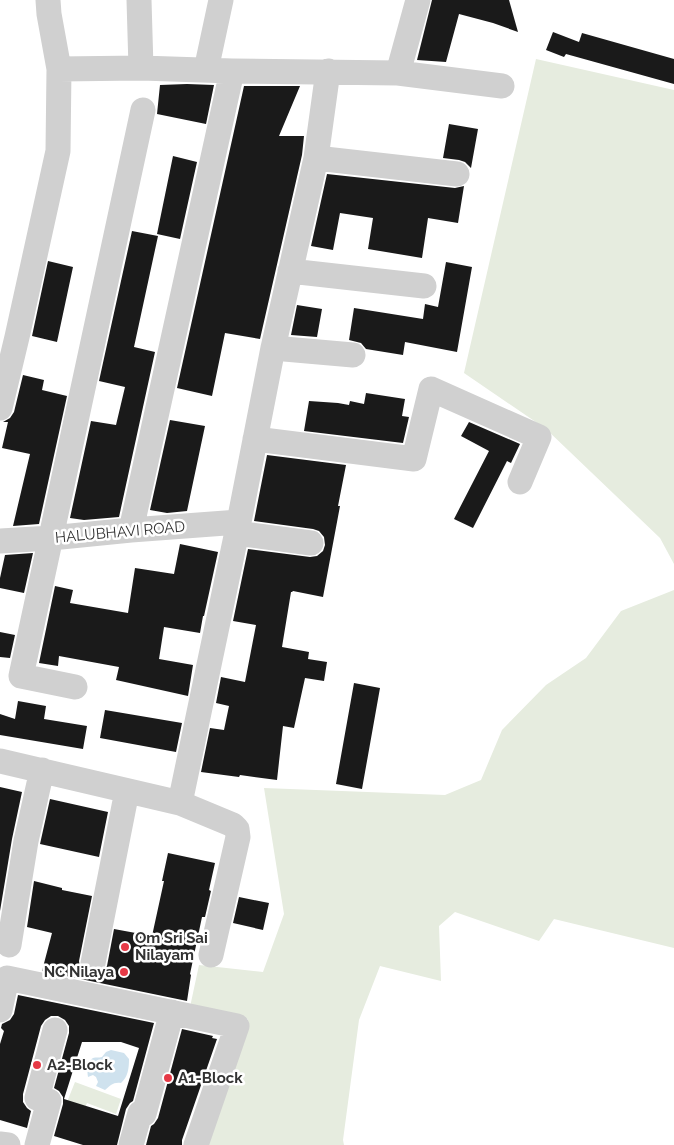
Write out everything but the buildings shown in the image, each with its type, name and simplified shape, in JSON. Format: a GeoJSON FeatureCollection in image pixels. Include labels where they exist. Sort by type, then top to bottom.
{"type":"FeatureCollection","features":[{"type":"Feature","properties":{"kind":"street"},"geometry":{"type":"LineString","coordinates":[[0,408],[9,335],[58,151],[59,69],[48,0]]}},
{"type":"Feature","properties":{"kind":"street"},"geometry":{"type":"LineString","coordinates":[[139,0],[141,68]]}},
{"type":"Feature","properties":{"kind":"street"},"geometry":{"type":"LineString","coordinates":[[206,70],[221,0]]}},
{"type":"Feature","properties":{"kind":"street"},"geometry":{"type":"LineString","coordinates":[[398,73],[418,0]]}},
{"type":"Feature","properties":{"kind":"street"},"geometry":{"type":"LineString","coordinates":[[59,69],[141,68],[398,73],[502,86]]}},
{"type":"Feature","properties":{"kind":"street"},"geometry":{"type":"LineString","coordinates":[[131,530],[232,71]]}},
{"type":"Feature","properties":{"kind":"street"},"geometry":{"type":"LineString","coordinates":[[180,803],[238,527],[273,348],[316,158],[328,71]]}},
{"type":"Feature","properties":{"kind":"street"},"geometry":{"type":"LineString","coordinates":[[75,687],[21,676],[143,110]]}},
{"type":"Feature","properties":{"kind":"street"},"geometry":{"type":"LineString","coordinates":[[316,158],[457,174]]}},
{"type":"Feature","properties":{"kind":"street"},"geometry":{"type":"LineString","coordinates":[[290,271],[424,286]]}},
{"type":"Feature","properties":{"kind":"street"},"geometry":{"type":"LineString","coordinates":[[273,348],[353,356]]}},
{"type":"Feature","properties":{"kind":"street"},"geometry":{"type":"LineString","coordinates":[[255,439],[414,459],[431,389],[539,438],[520,482]]}},
{"type":"Feature","properties":{"kind":"street","name":"HALUBHAVI ROAD"},"geometry":{"type":"LineString","coordinates":[[0,541],[131,530],[238,527],[311,543]]}},
{"type":"Feature","properties":{"kind":"street"},"geometry":{"type":"LineString","coordinates":[[0,761],[180,803],[233,825],[238,829],[238,837],[211,955]]}},
{"type":"Feature","properties":{"kind":"street"},"geometry":{"type":"LineString","coordinates":[[8,945],[26,841],[42,770]]}},
{"type":"Feature","properties":{"kind":"street"},"geometry":{"type":"LineString","coordinates":[[92,964],[127,791]]}},
{"type":"Feature","properties":{"kind":"street"},"geometry":{"type":"LineString","coordinates":[[0,1010],[7,978],[237,1026],[196,1145]]}},
{"type":"Feature","properties":{"kind":"street"},"geometry":{"type":"LineString","coordinates":[[131,1145],[140,1113],[144,1114],[172,1012]]}},
{"type":"Feature","properties":{"kind":"street"},"geometry":{"type":"LineString","coordinates":[[37,1145],[49,1101],[37,1098],[55,1030]]}},
{"type":"Feature","properties":{"kind":"street"},"geometry":{"type":"LineString","coordinates":[[0,1144],[8,1145]]}},
{"type":"Feature","properties":{"kind":"shaded area"},"geometry":{"type":"Polygon","coordinates":[[[536,59],[674,90],[674,564],[660,538],[546,429],[464,373],[536,59]]]}},
{"type":"Feature","properties":{"kind":"shaded area"},"geometry":{"type":"Polygon","coordinates":[[[674,590],[674,948],[554,919],[539,941],[455,912],[439,926],[441,981],[380,966],[359,1020],[343,1140],[344,1145],[204,1145],[248,1019],[190,1007],[199,965],[263,972],[284,914],[264,788],[445,795],[481,780],[502,730],[546,685],[586,658],[621,611],[674,590]]]}},
{"type":"Feature","properties":{"kind":"shaded area"},"geometry":{"type":"Polygon","coordinates":[[[75,1082],[121,1099],[116,1114],[87,1103],[85,1108],[67,1102],[75,1082]]]}},
{"type":"Feature","properties":{"kind":"water"},"geometry":{"type":"Polygon","coordinates":[[[111,1050],[124,1053],[129,1059],[128,1069],[127,1075],[121,1083],[114,1083],[105,1090],[96,1086],[98,1082],[96,1077],[93,1075],[88,1077],[88,1066],[93,1058],[102,1057],[111,1050]]]}},
{"type":"Feature","properties":{"kind":"place","name":"Om Sri Sai Nilayam"},"geometry":{"type":"Point","coordinates":[125,947]}},
{"type":"Feature","properties":{"kind":"place","name":"NC Nilaya"},"geometry":{"type":"Point","coordinates":[124,972]}},
{"type":"Feature","properties":{"kind":"place","name":"A2-Block"},"geometry":{"type":"Point","coordinates":[37,1065]}},
{"type":"Feature","properties":{"kind":"place","name":"A1-Block"},"geometry":{"type":"Point","coordinates":[168,1078]}}]}
